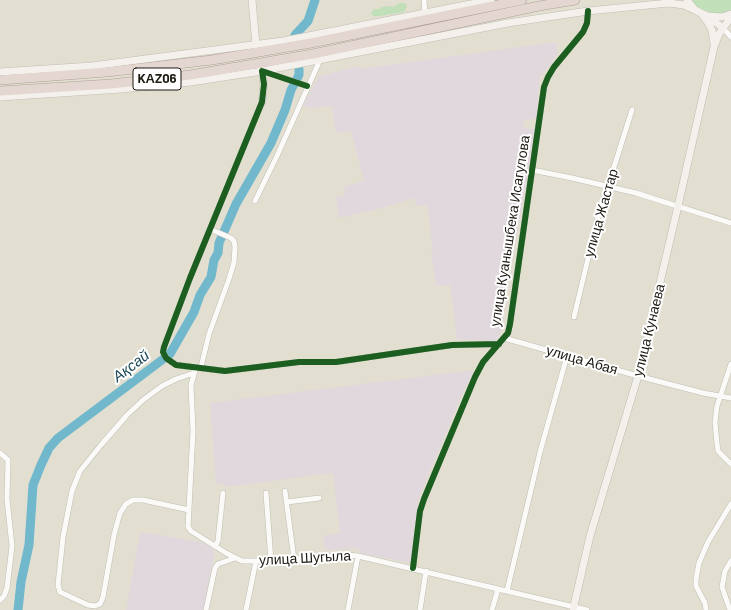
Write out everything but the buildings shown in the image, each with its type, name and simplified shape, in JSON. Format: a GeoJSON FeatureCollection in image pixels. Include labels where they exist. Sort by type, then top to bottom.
{"type":"FeatureCollection","features":[{"type":"Feature","properties":{"kind":"highway","name":"KАZ06"},"geometry":{"type":"LineString","coordinates":[[0,80],[122,70],[212,60],[311,43],[522,0]]}},
{"type":"Feature","properties":{"kind":"highway","name":"KАZ06"},"geometry":{"type":"LineString","coordinates":[[0,91],[111,84],[314,59],[531,7],[575,0]]}},
{"type":"Feature","properties":{"kind":"main road"},"geometry":{"type":"LineString","coordinates":[[252,0],[256,45]]}},
{"type":"Feature","properties":{"kind":"main road"},"geometry":{"type":"LineString","coordinates":[[0,72],[92,66],[256,45],[317,35],[491,0]]}},
{"type":"Feature","properties":{"kind":"main road"},"geometry":{"type":"LineString","coordinates":[[687,0],[707,21],[712,30],[714,47]]}},
{"type":"Feature","properties":{"kind":"main road"},"geometry":{"type":"LineString","coordinates":[[0,97],[121,89],[191,82],[289,66],[314,59],[508,23],[663,2],[676,3],[707,16],[723,28]]}},
{"type":"Feature","properties":{"kind":"main road"},"geometry":{"type":"LineString","coordinates":[[707,16],[722,17],[731,15]]}},
{"type":"Feature","properties":{"kind":"main road"},"geometry":{"type":"LineString","coordinates":[[714,47],[731,15]]}},
{"type":"Feature","properties":{"kind":"main road","name":"улица Кунаева"},"geometry":{"type":"LineString","coordinates":[[573,608],[590,536],[638,376],[714,47]]}},
{"type":"Feature","properties":{"kind":"main road"},"geometry":{"type":"LineString","coordinates":[[262,71],[264,84],[262,102]]}},
{"type":"Feature","properties":{"kind":"street"},"geometry":{"type":"LineString","coordinates":[[424,0],[425,14]]}},
{"type":"Feature","properties":{"kind":"street","name":"улица Куанышбека Исагулова"},"geometry":{"type":"LineString","coordinates":[[413,568],[420,511],[424,499],[475,377],[483,362],[508,333],[543,96],[548,77],[554,67],[583,32],[588,23],[588,11]]}},
{"type":"Feature","properties":{"kind":"street"},"geometry":{"type":"LineString","coordinates":[[723,28],[731,37]]}},
{"type":"Feature","properties":{"kind":"street"},"geometry":{"type":"LineString","coordinates":[[254,201],[277,156],[307,86],[316,71],[314,59]]}},
{"type":"Feature","properties":{"kind":"street"},"geometry":{"type":"LineString","coordinates":[[262,71],[307,86]]}},
{"type":"Feature","properties":{"kind":"street"},"geometry":{"type":"LineString","coordinates":[[262,102],[190,278],[164,347],[163,352],[166,358],[171,363],[176,365],[225,371],[299,362],[336,362],[452,345],[498,344]]}},
{"type":"Feature","properties":{"kind":"street","name":"улица Жастар"},"geometry":{"type":"LineString","coordinates":[[574,317],[597,221],[632,110]]}},
{"type":"Feature","properties":{"kind":"street"},"geometry":{"type":"LineString","coordinates":[[532,170],[636,193],[731,223]]}},
{"type":"Feature","properties":{"kind":"street","name":"улица Шугыла"},"geometry":{"type":"LineString","coordinates":[[210,229],[231,238],[234,241],[235,247],[234,262],[229,279],[198,367],[194,373],[191,385],[193,431],[188,527],[191,531],[242,561],[271,561],[347,555],[358,556],[426,571],[573,608],[587,610]]}},
{"type":"Feature","properties":{"kind":"street","name":"улица Абая"},"geometry":{"type":"LineString","coordinates":[[504,338],[638,376],[731,398]]}},
{"type":"Feature","properties":{"kind":"street"},"geometry":{"type":"LineString","coordinates":[[507,591],[540,452],[567,356]]}},
{"type":"Feature","properties":{"kind":"street"},"geometry":{"type":"LineString","coordinates":[[731,364],[720,396],[715,422],[718,451],[731,464]]}},
{"type":"Feature","properties":{"kind":"street"},"geometry":{"type":"LineString","coordinates":[[189,510],[143,500],[133,500],[126,504],[120,513],[114,535],[103,597],[100,604],[95,606],[88,605],[60,592],[58,585],[63,537],[72,491],[80,471],[127,415],[143,400],[171,381],[194,373]]}},
{"type":"Feature","properties":{"kind":"street"},"geometry":{"type":"LineString","coordinates":[[0,453],[8,460],[7,499],[12,546],[7,588],[4,596],[0,600]]}},
{"type":"Feature","properties":{"kind":"street"},"geometry":{"type":"LineString","coordinates":[[285,491],[294,559]]}},
{"type":"Feature","properties":{"kind":"street"},"geometry":{"type":"LineString","coordinates":[[215,546],[218,541],[223,493]]}},
{"type":"Feature","properties":{"kind":"street"},"geometry":{"type":"LineString","coordinates":[[266,493],[271,561]]}},
{"type":"Feature","properties":{"kind":"street"},"geometry":{"type":"LineString","coordinates":[[287,502],[319,498]]}},
{"type":"Feature","properties":{"kind":"street"},"geometry":{"type":"LineString","coordinates":[[706,610],[705,603],[696,586],[699,562],[708,542],[731,504]]}},
{"type":"Feature","properties":{"kind":"street"},"geometry":{"type":"LineString","coordinates":[[348,610],[358,556]]}},
{"type":"Feature","properties":{"kind":"street"},"geometry":{"type":"LineString","coordinates":[[206,610],[215,568],[218,564],[235,558]]}},
{"type":"Feature","properties":{"kind":"street"},"geometry":{"type":"LineString","coordinates":[[246,610],[256,561]]}},
{"type":"Feature","properties":{"kind":"street"},"geometry":{"type":"LineString","coordinates":[[730,610],[722,586],[725,571],[731,561]]}},
{"type":"Feature","properties":{"kind":"street"},"geometry":{"type":"LineString","coordinates":[[420,610],[426,571]]}},
{"type":"Feature","properties":{"kind":"street"},"geometry":{"type":"LineString","coordinates":[[492,610],[498,589]]}},
{"type":"Feature","properties":{"kind":"shaded area"},"geometry":{"type":"Polygon","coordinates":[[[556,42],[558,53],[539,79],[537,118],[524,121],[524,128],[535,129],[521,213],[510,261],[501,332],[496,341],[457,339],[450,285],[436,286],[431,252],[433,252],[427,205],[417,206],[414,198],[382,208],[339,218],[336,197],[344,196],[345,186],[364,181],[351,131],[336,133],[332,106],[311,108],[303,106],[319,76],[359,66],[359,69],[556,42]]]}},
{"type":"Feature","properties":{"kind":"shaded area"},"geometry":{"type":"Polygon","coordinates":[[[474,370],[418,500],[411,563],[360,553],[358,548],[325,550],[323,536],[340,533],[333,473],[225,487],[225,484],[216,484],[210,403],[474,370]]]}},
{"type":"Feature","properties":{"kind":"shaded area"},"geometry":{"type":"Polygon","coordinates":[[[140,532],[202,542],[215,551],[203,610],[126,610],[140,532]]]}},
{"type":"Feature","properties":{"kind":"green space"},"geometry":{"type":"Polygon","coordinates":[[[691,0],[731,0],[731,10],[718,14],[708,13],[699,9],[691,0]]]}},
{"type":"Feature","properties":{"kind":"green space"},"geometry":{"type":"Polygon","coordinates":[[[400,3],[405,3],[407,7],[404,12],[380,16],[373,16],[371,13],[374,9],[389,6],[393,7],[400,3]]]}},
{"type":"Feature","properties":{"kind":"waterway","name":"Ақсай"},"geometry":{"type":"LineString","coordinates":[[295,35],[308,21],[315,0]]}},
{"type":"Feature","properties":{"kind":"waterway","name":"Ақсай"},"geometry":{"type":"LineString","coordinates":[[18,610],[21,582],[29,545],[33,485],[49,448],[58,438],[170,354],[194,312],[200,295],[211,277],[214,260],[218,253],[219,243],[236,204],[271,143],[285,110],[291,90],[299,75],[299,69]]}},
{"type":"Feature","properties":{"kind":"cycle path"},"geometry":{"type":"LineString","coordinates":[[413,568],[420,511],[424,499],[475,377],[483,362],[508,333],[544,87],[554,67],[583,32],[587,23],[588,11]]}},
{"type":"Feature","properties":{"kind":"cycle path"},"geometry":{"type":"LineString","coordinates":[[307,86],[262,71],[264,84],[262,102],[190,278],[164,347],[163,352],[166,358],[176,365],[225,371],[299,362],[336,362],[452,345],[499,344]]}}]}
